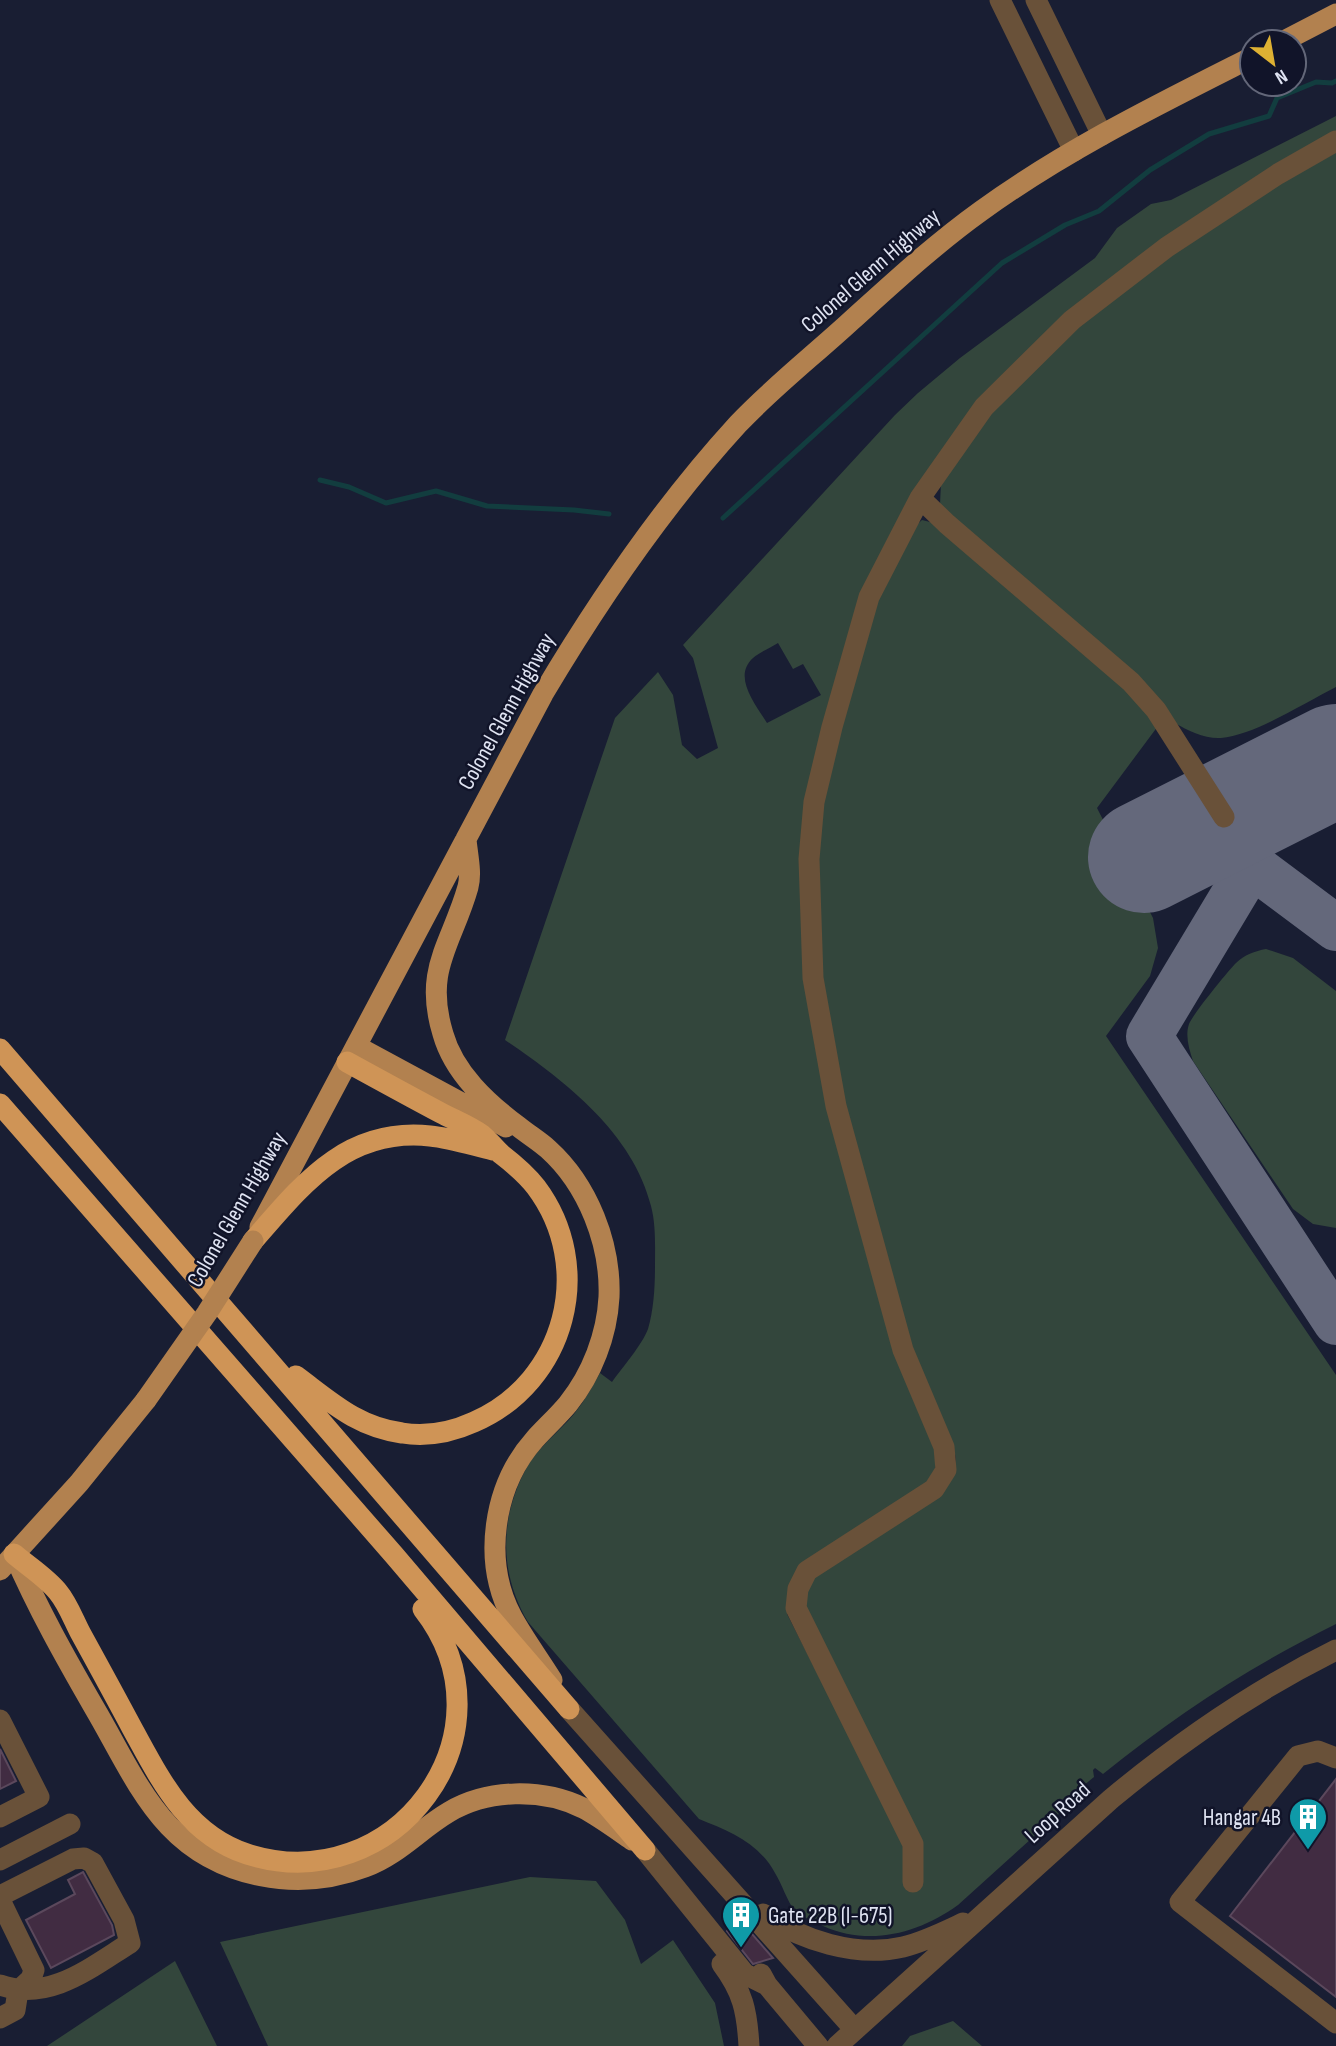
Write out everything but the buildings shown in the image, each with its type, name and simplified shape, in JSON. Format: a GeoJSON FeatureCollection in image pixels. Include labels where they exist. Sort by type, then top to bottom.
{"type":"FeatureCollection","features":[{"type":"Feature","properties":{"kind":"highway"},"geometry":{"type":"LineString","coordinates":[[0,1049],[569,1709]]}},
{"type":"Feature","properties":{"kind":"highway"},"geometry":{"type":"LineString","coordinates":[[262,1353],[335,1407],[378,1428],[403,1433],[447,1432],[484,1418],[509,1402],[533,1379],[554,1347],[561,1328],[569,1288],[566,1253],[547,1204],[535,1185],[482,1135],[352,1054]]}},
{"type":"Feature","properties":{"kind":"highway"},"geometry":{"type":"LineString","coordinates":[[0,1104],[394,1555],[645,1850]]}},
{"type":"Feature","properties":{"kind":"highway"},"geometry":{"type":"LineString","coordinates":[[253,1241],[302,1184],[318,1170],[336,1157],[372,1141],[427,1135],[498,1152]]}},
{"type":"Feature","properties":{"kind":"highway"},"geometry":{"type":"LineString","coordinates":[[7,1562],[58,1592],[152,1765],[181,1809],[203,1831],[230,1847],[262,1857],[292,1862],[344,1856],[389,1833],[406,1820],[428,1794],[451,1746],[457,1709],[452,1659],[438,1628],[422,1608],[394,1555]]}},
{"type":"Feature","properties":{"kind":"main road"},"geometry":{"type":"LineString","coordinates":[[1308,29],[1336,14]]}},
{"type":"Feature","properties":{"kind":"main road","name":"Colonel Glenn Highway"},"geometry":{"type":"LineString","coordinates":[[7,1562],[79,1483],[146,1400],[253,1241],[512,750],[582,631],[653,528],[739,424],[934,246],[982,210],[1102,135],[1238,64]]}},
{"type":"Feature","properties":{"kind":"main road"},"geometry":{"type":"LineString","coordinates":[[466,839],[469,884],[438,966],[436,1003],[439,1020],[451,1055],[461,1072],[519,1128],[559,1159],[586,1199],[603,1240],[609,1282],[606,1319],[592,1366],[569,1403],[534,1440],[511,1476],[502,1497],[494,1542],[500,1586],[513,1618],[569,1709]]}},
{"type":"Feature","properties":{"kind":"main road"},"geometry":{"type":"LineString","coordinates":[[352,1054],[506,1127],[519,1128]]}},
{"type":"Feature","properties":{"kind":"main road"},"geometry":{"type":"LineString","coordinates":[[7,1562],[36,1605],[138,1783],[170,1827],[211,1857],[259,1876],[284,1880],[328,1878],[367,1867],[385,1858],[450,1811],[488,1797],[525,1794],[563,1800],[582,1808],[645,1850]]}},
{"type":"Feature","properties":{"kind":"street"},"geometry":{"type":"LineString","coordinates":[[1000,0],[1074,152]]}},
{"type":"Feature","properties":{"kind":"street"},"geometry":{"type":"LineString","coordinates":[[1036,0],[1102,135]]}},
{"type":"Feature","properties":{"kind":"street"},"geometry":{"type":"LineString","coordinates":[[913,1882],[913,1844],[796,1608],[798,1589],[807,1572],[934,1489],[946,1470],[944,1447],[903,1350],[836,1106],[813,978],[809,859],[814,802],[826,752],[869,597],[920,498],[984,407],[1072,320],[1167,247],[1278,174],[1336,141]]}},
{"type":"Feature","properties":{"kind":"street"},"geometry":{"type":"LineString","coordinates":[[920,498],[1138,689],[1156,710],[1224,817]]}},
{"type":"Feature","properties":{"kind":"street","name":"Loop Road"},"geometry":{"type":"LineString","coordinates":[[837,2046],[1111,1799],[1186,1740],[1268,1687],[1336,1650]]}},
{"type":"Feature","properties":{"kind":"street"},"geometry":{"type":"LineString","coordinates":[[569,1709],[855,2030]]}},
{"type":"Feature","properties":{"kind":"street"},"geometry":{"type":"LineString","coordinates":[[0,1720],[39,1797],[0,1817]]}},
{"type":"Feature","properties":{"kind":"street"},"geometry":{"type":"LineString","coordinates":[[1336,1758],[1318,1751],[1298,1756],[1180,1902],[1336,2023]]}},
{"type":"Feature","properties":{"kind":"street"},"geometry":{"type":"LineString","coordinates":[[0,1860],[70,1824]]}},
{"type":"Feature","properties":{"kind":"street"},"geometry":{"type":"LineString","coordinates":[[645,1850],[745,1973],[767,1985]]}},
{"type":"Feature","properties":{"kind":"street"},"geometry":{"type":"LineString","coordinates":[[668,1878],[696,1853]]}},
{"type":"Feature","properties":{"kind":"street"},"geometry":{"type":"LineString","coordinates":[[74,1858],[85,1858],[93,1863],[124,1920],[130,1943],[70,1981],[9,1988],[31,1979],[34,1970],[0,1898],[74,1858]]}},
{"type":"Feature","properties":{"kind":"street"},"geometry":{"type":"LineString","coordinates":[[732,1889],[778,1924],[817,1940],[863,1950],[900,1948],[984,1913]]}},
{"type":"Feature","properties":{"kind":"street"},"geometry":{"type":"LineString","coordinates":[[700,1917],[724,1928],[818,2046]]}},
{"type":"Feature","properties":{"kind":"street"},"geometry":{"type":"LineString","coordinates":[[700,1917],[705,1942],[734,1980],[746,2008]]}},
{"type":"Feature","properties":{"kind":"street"},"geometry":{"type":"LineString","coordinates":[[767,1985],[796,1961]]}},
{"type":"Feature","properties":{"kind":"street"},"geometry":{"type":"LineString","coordinates":[[745,1973],[749,2046]]}},
{"type":"Feature","properties":{"kind":"street"},"geometry":{"type":"LineString","coordinates":[[0,2018],[15,2010],[9,1988]]}},
{"type":"Feature","properties":{"kind":"green space"},"geometry":{"type":"Polygon","coordinates":[[[1336,116],[1336,137],[1285,165],[1151,251],[1080,306],[980,405],[919,487],[864,599],[831,707],[811,799],[805,876],[807,957],[815,1046],[831,1114],[898,1353],[939,1451],[934,1474],[917,1493],[801,1569],[790,1586],[787,1614],[907,1847],[907,1882],[913,1885],[919,1881],[918,1841],[800,1603],[803,1589],[817,1572],[935,1496],[950,1477],[956,1460],[930,1410],[900,1328],[854,1154],[827,1041],[820,994],[814,898],[816,851],[828,756],[851,664],[887,578],[912,529],[922,520],[934,523],[1081,644],[1134,697],[1158,726],[1097,808],[1153,918],[1158,948],[1150,976],[1106,1036],[1336,1375],[1336,1624],[1215,1692],[1103,1774],[1095,1768],[1094,1777],[1078,1790],[1082,1793],[958,1905],[943,1915],[894,1934],[858,1936],[823,1926],[795,1911],[778,1877],[761,1854],[732,1833],[699,1819],[528,1622],[518,1603],[506,1545],[511,1506],[518,1486],[532,1460],[578,1409],[600,1373],[612,1382],[645,1335],[654,1297],[655,1236],[651,1206],[642,1180],[629,1155],[612,1132],[572,1091],[505,1040],[615,718],[658,672],[673,695],[682,745],[697,759],[718,748],[693,658],[683,645],[918,393],[960,358],[1095,258],[1117,228],[1151,204],[1171,200],[1336,116]],[[778,643],[753,658],[747,666],[745,682],[748,691],[767,723],[821,695],[803,664],[793,669],[778,643]]]}},
{"type":"Feature","properties":{"kind":"green space"},"geometry":{"type":"Polygon","coordinates":[[[1336,148],[1336,687],[1249,731],[1221,738],[1209,737],[1191,732],[1175,723],[940,505],[941,482],[993,410],[1074,324],[1170,251],[1336,148]]]}},
{"type":"Feature","properties":{"kind":"green space"},"geometry":{"type":"Polygon","coordinates":[[[1266,949],[1293,958],[1336,991],[1336,1228],[1313,1224],[1293,1209],[1193,1061],[1189,1047],[1189,1024],[1211,993],[1239,960],[1266,949]]]}},
{"type":"Feature","properties":{"kind":"green space"},"geometry":{"type":"Polygon","coordinates":[[[530,1877],[596,1881],[625,1920],[641,1964],[673,1940],[715,2003],[724,2046],[268,2046],[220,1942],[530,1877]]]}},
{"type":"Feature","properties":{"kind":"green space"},"geometry":{"type":"Polygon","coordinates":[[[175,1961],[217,2046],[47,2046],[175,1961]]]}},
{"type":"Feature","properties":{"kind":"green space"},"geometry":{"type":"Polygon","coordinates":[[[953,2021],[982,2046],[902,2046],[910,2036],[953,2021]]]}},
{"type":"Feature","properties":{"kind":"waterway"},"geometry":{"type":"LineString","coordinates":[[723,518],[1002,263],[1065,225],[1099,211],[1150,170],[1209,134],[1269,116],[1277,98],[1316,82],[1336,81]]}},
{"type":"Feature","properties":{"kind":"waterway"},"geometry":{"type":"LineString","coordinates":[[320,480],[349,487],[386,503],[436,491],[487,506],[609,514]]}},
{"type":"Feature","properties":{"kind":"taxiway"},"geometry":{"type":"LineString","coordinates":[[1202,828],[1336,928]]}},
{"type":"Feature","properties":{"kind":"taxiway"},"geometry":{"type":"LineString","coordinates":[[1251,866],[1149,1036],[1336,1322]]}},
{"type":"Feature","properties":{"kind":"runway"},"geometry":{"type":"LineString","coordinates":[[1144,857],[1336,760]]}},
{"type":"Feature","properties":{"kind":"place","name":"Hangar 4B"},"geometry":{"type":"Point","coordinates":[1308,1851]}},
{"type":"Feature","properties":{"kind":"place","name":"Gate 22B (I-675)"},"geometry":{"type":"Point","coordinates":[741,1949]}}]}
